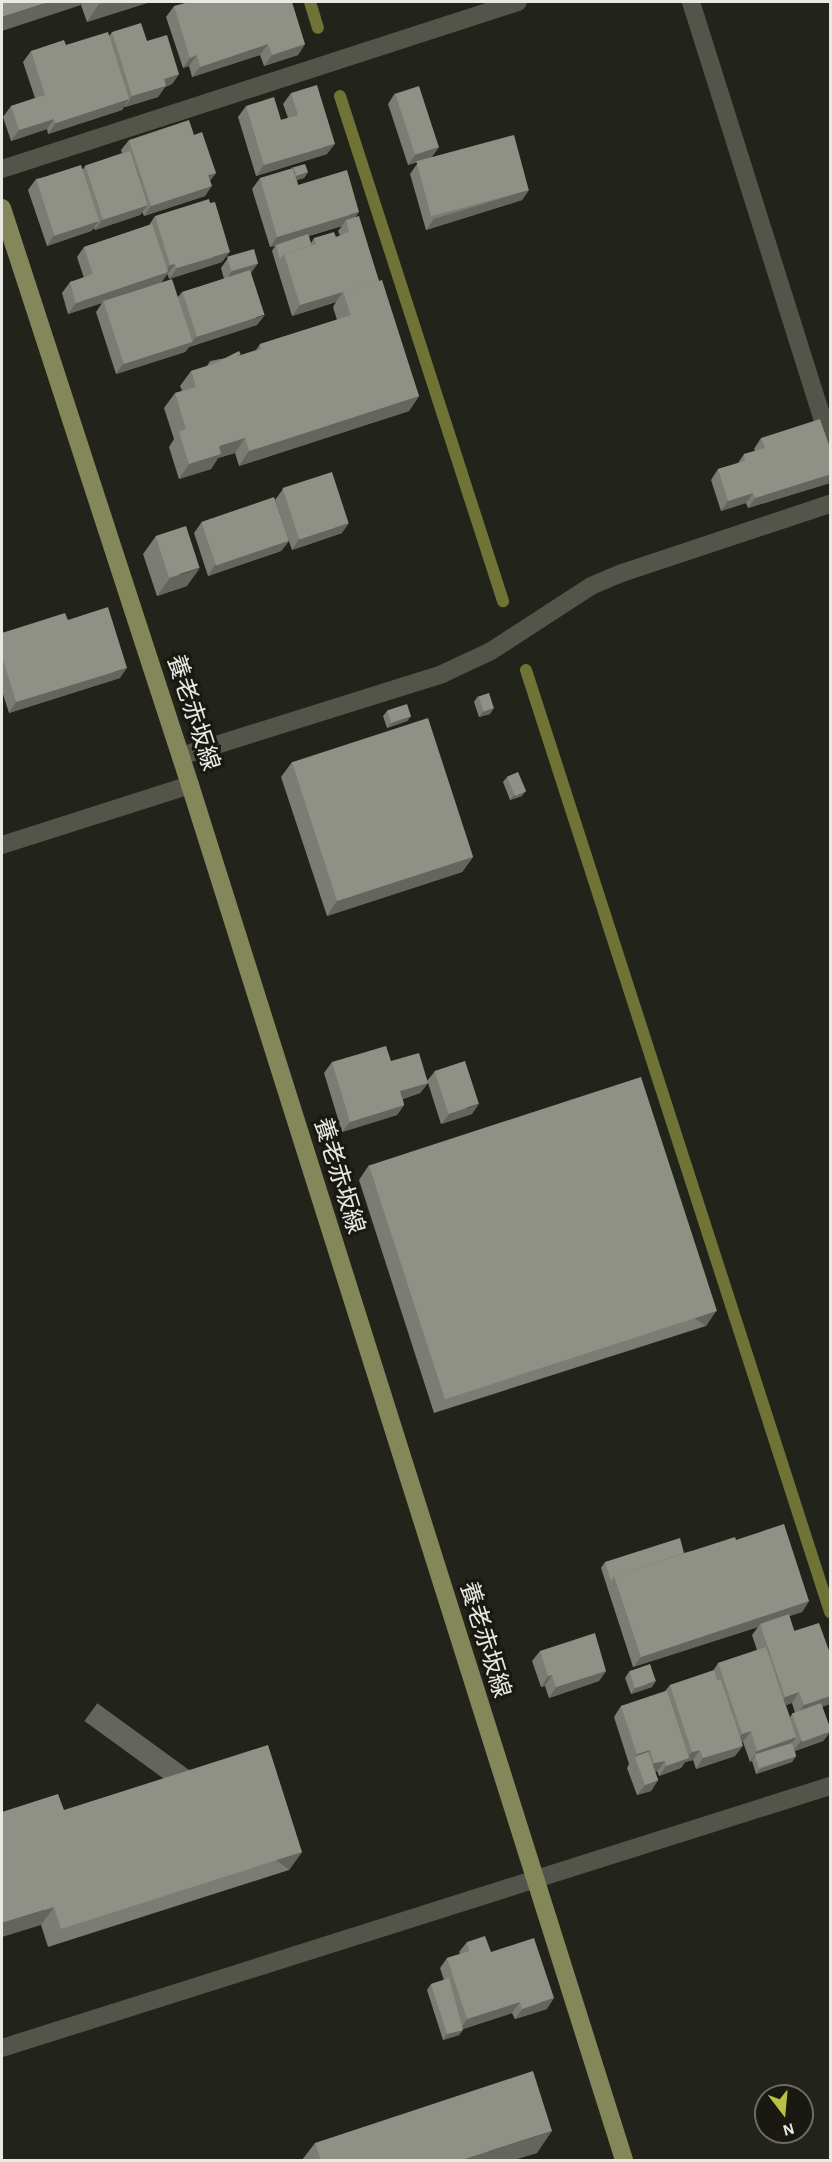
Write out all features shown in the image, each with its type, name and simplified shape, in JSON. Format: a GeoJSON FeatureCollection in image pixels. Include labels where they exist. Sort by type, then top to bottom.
{"type":"FeatureCollection","features":[{"type":"Feature","properties":{"kind":"main road","name":"養老赤坂線"},"geometry":{"type":"LineString","coordinates":[[2,208],[181,756],[624,2160]]}},
{"type":"Feature","properties":{"kind":"street"},"geometry":{"type":"LineString","coordinates":[[2,169],[518,2]]}},
{"type":"Feature","properties":{"kind":"street"},"geometry":{"type":"LineString","coordinates":[[691,2],[831,444]]}},
{"type":"Feature","properties":{"kind":"street"},"geometry":{"type":"LineString","coordinates":[[181,756],[442,674],[491,651],[591,586],[622,573],[831,504]]}},
{"type":"Feature","properties":{"kind":"street"},"geometry":{"type":"LineString","coordinates":[[2,845],[190,785]]}},
{"type":"Feature","properties":{"kind":"street"},"geometry":{"type":"LineString","coordinates":[[2,2048],[831,1786]]}},
{"type":"Feature","properties":{"kind":"building"},"geometry":{"type":"Polygon","coordinates":[[[2,2],[49,2],[2,17],[2,2]]]}},
{"type":"Feature","properties":{"kind":"building"},"geometry":{"type":"Polygon","coordinates":[[[189,2],[292,2],[305,44],[272,55],[268,44],[200,67],[197,55],[190,58],[174,6],[189,2]]]}},
{"type":"Feature","properties":{"kind":"building"},"geometry":{"type":"Polygon","coordinates":[[[141,23],[147,41],[167,35],[179,74],[164,79],[166,86],[132,96],[112,32],[141,23]]]}},
{"type":"Feature","properties":{"kind":"building"},"geometry":{"type":"Polygon","coordinates":[[[108,32],[129,99],[56,123],[54,119],[19,130],[11,106],[45,95],[31,51],[64,40],[66,45],[108,32]]]}},
{"type":"Feature","properties":{"kind":"building"},"geometry":{"type":"Polygon","coordinates":[[[317,85],[335,144],[264,165],[246,106],[274,97],[281,120],[298,115],[291,93],[317,85]]]}},
{"type":"Feature","properties":{"kind":"building"},"geometry":{"type":"Polygon","coordinates":[[[419,86],[439,147],[415,155],[395,94],[419,86]]]}},
{"type":"Feature","properties":{"kind":"building"},"geometry":{"type":"Polygon","coordinates":[[[189,120],[194,135],[202,132],[216,173],[208,175],[212,186],[151,206],[129,140],[189,120]]]}},
{"type":"Feature","properties":{"kind":"building"},"geometry":{"type":"Polygon","coordinates":[[[514,135],[529,190],[431,216],[416,161],[514,135]]]}},
{"type":"Feature","properties":{"kind":"building"},"geometry":{"type":"Polygon","coordinates":[[[130,151],[148,205],[103,220],[85,166],[130,151]]]}},
{"type":"Feature","properties":{"kind":"building"},"geometry":{"type":"Polygon","coordinates":[[[305,164],[308,172],[296,176],[291,168],[305,164]]]}},
{"type":"Feature","properties":{"kind":"building"},"geometry":{"type":"Polygon","coordinates":[[[81,165],[99,221],[55,236],[36,180],[81,165]]]}},
{"type":"Feature","properties":{"kind":"building"},"geometry":{"type":"Polygon","coordinates":[[[293,168],[298,185],[347,170],[359,212],[277,237],[260,178],[293,168]]]}},
{"type":"Feature","properties":{"kind":"building"},"geometry":{"type":"Polygon","coordinates":[[[209,199],[210,203],[215,202],[230,252],[177,268],[175,264],[170,265],[155,216],[209,199]]]}},
{"type":"Feature","properties":{"kind":"building"},"geometry":{"type":"Polygon","coordinates":[[[359,216],[379,281],[300,305],[284,254],[316,244],[314,238],[334,232],[336,237],[349,232],[346,220],[359,216]]]}},
{"type":"Feature","properties":{"kind":"building"},"geometry":{"type":"Polygon","coordinates":[[[152,224],[168,272],[76,303],[70,282],[93,274],[84,247],[152,224]]]}},
{"type":"Feature","properties":{"kind":"building"},"geometry":{"type":"Polygon","coordinates":[[[308,234],[311,245],[284,254],[280,259],[276,245],[308,234]]]}},
{"type":"Feature","properties":{"kind":"building"},"geometry":{"type":"Polygon","coordinates":[[[254,249],[258,263],[231,271],[227,257],[254,249]]]}},
{"type":"Feature","properties":{"kind":"building"},"geometry":{"type":"Polygon","coordinates":[[[250,270],[265,315],[197,337],[182,292],[250,270]]]}},
{"type":"Feature","properties":{"kind":"building"},"geometry":{"type":"Polygon","coordinates":[[[172,279],[192,342],[124,364],[104,301],[172,279]]]}},
{"type":"Feature","properties":{"kind":"building"},"geometry":{"type":"Polygon","coordinates":[[[382,280],[419,396],[249,451],[245,438],[219,446],[221,454],[189,464],[179,432],[186,429],[175,393],[196,387],[191,371],[261,349],[260,344],[351,315],[343,292],[382,280]]]}},
{"type":"Feature","properties":{"kind":"building"},"geometry":{"type":"Polygon","coordinates":[[[239,351],[241,355],[213,369],[211,365],[239,351]]]}},
{"type":"Feature","properties":{"kind":"building"},"geometry":{"type":"Polygon","coordinates":[[[820,419],[831,451],[831,474],[755,498],[753,493],[728,501],[718,469],[745,461],[744,454],[765,448],[761,438],[820,419]]]}},
{"type":"Feature","properties":{"kind":"building"},"geometry":{"type":"Polygon","coordinates":[[[332,472],[349,523],[299,539],[283,488],[332,472]]]}},
{"type":"Feature","properties":{"kind":"building"},"geometry":{"type":"Polygon","coordinates":[[[274,497],[289,540],[216,566],[201,522],[274,497]]]}},
{"type":"Feature","properties":{"kind":"building"},"geometry":{"type":"Polygon","coordinates":[[[186,526],[200,568],[169,578],[156,536],[186,526]]]}},
{"type":"Feature","properties":{"kind":"building"},"geometry":{"type":"Polygon","coordinates":[[[108,607],[127,668],[16,702],[2,656],[2,633],[65,613],[68,620],[108,607]]]}},
{"type":"Feature","properties":{"kind":"building"},"geometry":{"type":"Polygon","coordinates":[[[489,693],[494,708],[483,712],[479,696],[489,693]]]}},
{"type":"Feature","properties":{"kind":"building"},"geometry":{"type":"Polygon","coordinates":[[[407,704],[411,716],[391,723],[387,710],[407,704]]]}},
{"type":"Feature","properties":{"kind":"building"},"geometry":{"type":"Polygon","coordinates":[[[428,718],[473,857],[337,901],[292,762],[428,718]]]}},
{"type":"Feature","properties":{"kind":"building"},"geometry":{"type":"Polygon","coordinates":[[[518,772],[526,791],[515,796],[507,777],[518,772]]]}},
{"type":"Feature","properties":{"kind":"building"},"geometry":{"type":"Polygon","coordinates":[[[386,1046],[391,1061],[419,1053],[428,1083],[400,1091],[404,1105],[350,1122],[332,1062],[386,1046]]]}},
{"type":"Feature","properties":{"kind":"building"},"geometry":{"type":"Polygon","coordinates":[[[465,1061],[479,1104],[448,1114],[435,1071],[465,1061]]]}},
{"type":"Feature","properties":{"kind":"building"},"geometry":{"type":"Polygon","coordinates":[[[641,1077],[717,1311],[445,1399],[369,1165],[641,1077]]]}},
{"type":"Feature","properties":{"kind":"building"},"geometry":{"type":"Polygon","coordinates":[[[784,1524],[809,1601],[641,1657],[614,1576],[735,1537],[736,1540],[784,1524]]]}},
{"type":"Feature","properties":{"kind":"building"},"geometry":{"type":"Polygon","coordinates":[[[680,1538],[684,1553],[614,1576],[611,1581],[605,1562],[680,1538]]]}},
{"type":"Feature","properties":{"kind":"building"},"geometry":{"type":"Polygon","coordinates":[[[789,1614],[794,1631],[819,1623],[831,1656],[831,1696],[804,1705],[799,1692],[785,1697],[760,1624],[789,1614]]]}},
{"type":"Feature","properties":{"kind":"building"},"geometry":{"type":"Polygon","coordinates":[[[595,1633],[606,1671],[556,1687],[552,1675],[548,1676],[540,1651],[595,1633]]]}},
{"type":"Feature","properties":{"kind":"building"},"geometry":{"type":"Polygon","coordinates":[[[766,1647],[796,1737],[757,1751],[751,1731],[742,1734],[718,1663],[766,1647]]]}},
{"type":"Feature","properties":{"kind":"building"},"geometry":{"type":"Polygon","coordinates":[[[650,1664],[656,1681],[635,1688],[629,1671],[650,1664]]]}},
{"type":"Feature","properties":{"kind":"building"},"geometry":{"type":"Polygon","coordinates":[[[714,1670],[717,1680],[721,1680],[743,1746],[703,1758],[700,1750],[692,1752],[670,1685],[714,1670]]]}},
{"type":"Feature","properties":{"kind":"building"},"geometry":{"type":"Polygon","coordinates":[[[667,1691],[689,1758],[666,1766],[665,1761],[654,1763],[650,1750],[637,1754],[621,1706],[667,1691]]]}},
{"type":"Feature","properties":{"kind":"building"},"geometry":{"type":"Polygon","coordinates":[[[821,1703],[830,1732],[802,1742],[792,1714],[821,1703]]]}},
{"type":"Feature","properties":{"kind":"building"},"geometry":{"type":"Polygon","coordinates":[[[792,1743],[796,1756],[759,1768],[755,1754],[792,1743]]]}},
{"type":"Feature","properties":{"kind":"building"},"geometry":{"type":"Polygon","coordinates":[[[268,1745],[302,1852],[61,1929],[54,1907],[2,1923],[2,1812],[58,1794],[64,1810],[268,1745]]]}},
{"type":"Feature","properties":{"kind":"building"},"geometry":{"type":"Polygon","coordinates":[[[648,1752],[658,1780],[645,1785],[635,1757],[648,1752]]]}},
{"type":"Feature","properties":{"kind":"building"},"geometry":{"type":"Polygon","coordinates":[[[485,1936],[491,1952],[534,1938],[554,1998],[522,2009],[520,2002],[467,2019],[447,1958],[469,1951],[467,1942],[485,1936]]]}},
{"type":"Feature","properties":{"kind":"building"},"geometry":{"type":"Polygon","coordinates":[[[449,1978],[463,2030],[447,2034],[431,1984],[449,1978]]]}},
{"type":"Feature","properties":{"kind":"building"},"geometry":{"type":"Polygon","coordinates":[[[533,2071],[552,2131],[461,2160],[321,2160],[315,2143],[533,2071]]]}},
{"type":"Feature","properties":{"kind":"waterway"},"geometry":{"type":"LineString","coordinates":[[310,2],[318,28]]}},
{"type":"Feature","properties":{"kind":"waterway"},"geometry":{"type":"LineString","coordinates":[[340,96],[503,601]]}},
{"type":"Feature","properties":{"kind":"waterway"},"geometry":{"type":"LineString","coordinates":[[526,670],[830,1612]]}}]}
